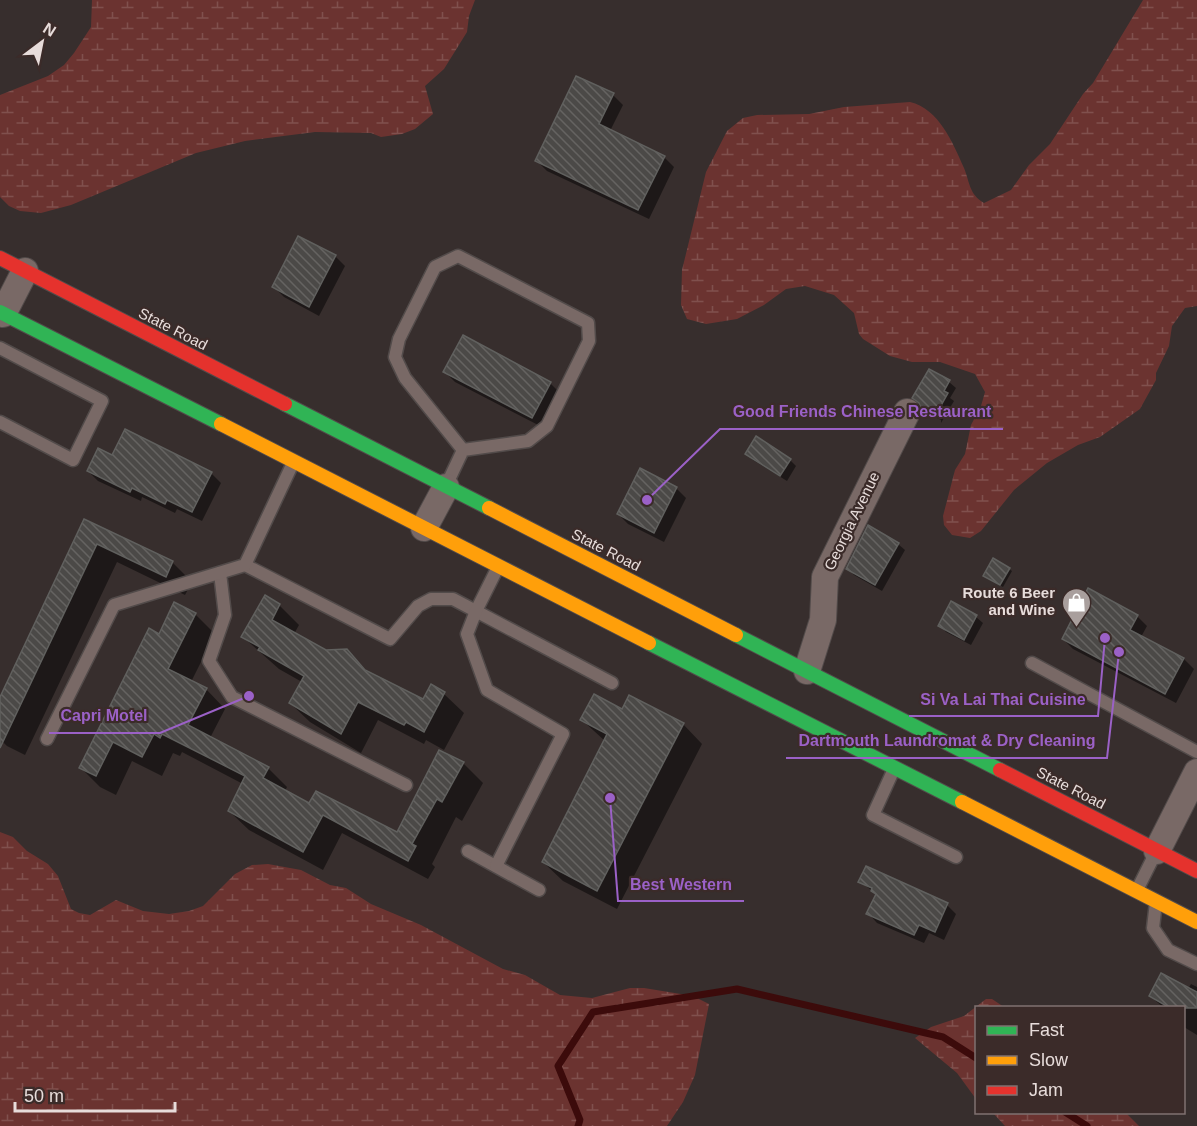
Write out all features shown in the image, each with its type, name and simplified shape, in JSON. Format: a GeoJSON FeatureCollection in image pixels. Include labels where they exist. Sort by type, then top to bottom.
{"type":"FeatureCollection","features":[{"type":"Feature","properties":{"kind":"main road","name":"State Road"},"geometry":{"type":"LineString","coordinates":[[0,258],[1197,871]]}},
{"type":"Feature","properties":{"kind":"main road"},"geometry":{"type":"LineString","coordinates":[[1,316],[293,461],[1197,922]]}},
{"type":"Feature","properties":{"kind":"street"},"geometry":{"type":"LineString","coordinates":[[1,316],[25,271]]}},
{"type":"Feature","properties":{"kind":"street","name":"Georgia Avenue"},"geometry":{"type":"LineString","coordinates":[[807,670],[823,620],[825,577],[907,412]]}},
{"type":"Feature","properties":{"kind":"street"},"geometry":{"type":"LineString","coordinates":[[424,528],[446,487]]}},
{"type":"Feature","properties":{"kind":"street"},"geometry":{"type":"LineString","coordinates":[[1157,851],[1197,772]]}},
{"type":"Feature","properties":{"kind":"lane"},"geometry":{"type":"LineString","coordinates":[[458,256],[588,323],[589,341],[547,426],[528,441],[463,450],[405,378],[395,357],[399,339],[435,267],[458,256]]}},
{"type":"Feature","properties":{"kind":"lane"},"geometry":{"type":"LineString","coordinates":[[0,348],[102,401],[73,460],[0,422]]}},
{"type":"Feature","properties":{"kind":"lane"},"geometry":{"type":"LineString","coordinates":[[446,487],[463,450]]}},
{"type":"Feature","properties":{"kind":"lane"},"geometry":{"type":"LineString","coordinates":[[244,566],[293,461]]}},
{"type":"Feature","properties":{"kind":"lane"},"geometry":{"type":"LineString","coordinates":[[47,739],[114,605],[244,566],[390,639],[417,606],[431,599],[453,599],[612,683]]}},
{"type":"Feature","properties":{"kind":"lane"},"geometry":{"type":"LineString","coordinates":[[496,866],[563,734],[487,690],[467,634],[498,566]]}},
{"type":"Feature","properties":{"kind":"lane"},"geometry":{"type":"LineString","coordinates":[[220,573],[225,615],[209,661],[232,697],[406,785]]}},
{"type":"Feature","properties":{"kind":"lane"},"geometry":{"type":"LineString","coordinates":[[1032,663],[1197,752]]}},
{"type":"Feature","properties":{"kind":"lane"},"geometry":{"type":"LineString","coordinates":[[895,768],[873,814],[956,857]]}},
{"type":"Feature","properties":{"kind":"lane"},"geometry":{"type":"LineString","coordinates":[[468,851],[539,890]]}},
{"type":"Feature","properties":{"kind":"lane"},"geometry":{"type":"LineString","coordinates":[[1136,891],[1157,851]]}},
{"type":"Feature","properties":{"kind":"lane"},"geometry":{"type":"LineString","coordinates":[[1156,901],[1153,928],[1168,950],[1197,964]]}},
{"type":"Feature","properties":{"kind":"green space"},"geometry":{"type":"Polygon","coordinates":[[[92,0],[475,0],[469,16],[467,32],[444,69],[425,86],[433,114],[415,129],[402,134],[381,137],[371,133],[315,132],[245,141],[196,153],[71,205],[41,213],[20,211],[9,206],[0,197],[0,95],[48,76],[64,65],[91,27],[92,0]]]}},
{"type":"Feature","properties":{"kind":"green space"},"geometry":{"type":"Polygon","coordinates":[[[1143,0],[1197,0],[1197,306],[1185,308],[1172,326],[1169,346],[1156,373],[1156,380],[1140,409],[1100,437],[1078,445],[1047,463],[1014,490],[981,531],[970,538],[952,535],[944,525],[943,516],[955,470],[965,454],[971,425],[985,392],[975,374],[940,362],[912,362],[890,356],[863,339],[859,334],[854,313],[834,295],[805,286],[786,289],[764,305],[737,319],[706,324],[687,319],[681,305],[682,270],[706,172],[727,131],[743,118],[757,115],[809,114],[844,107],[910,102],[929,112],[944,128],[960,158],[973,192],[984,203],[1011,190],[1029,165],[1050,144],[1083,94],[1093,83],[1143,0]]]}},
{"type":"Feature","properties":{"kind":"green space"},"geometry":{"type":"Polygon","coordinates":[[[0,832],[13,837],[27,851],[48,864],[58,876],[71,909],[79,913],[90,915],[116,900],[143,911],[169,914],[189,911],[203,906],[235,874],[252,865],[268,864],[301,870],[330,885],[346,888],[371,904],[421,925],[503,969],[525,975],[560,995],[592,998],[630,988],[644,988],[693,996],[709,1004],[695,1075],[683,1102],[667,1126],[0,1126],[0,832]]]}},
{"type":"Feature","properties":{"kind":"green space"},"geometry":{"type":"Polygon","coordinates":[[[986,999],[992,999],[1002,1006],[977,1006],[986,999]]]}},
{"type":"Feature","properties":{"kind":"green space"},"geometry":{"type":"Polygon","coordinates":[[[975,1008],[975,1098],[957,1073],[915,1038],[931,1027],[964,1016],[975,1008]]]}},
{"type":"Feature","properties":{"kind":"green space"},"geometry":{"type":"Polygon","coordinates":[[[994,1114],[1127,1114],[1139,1126],[1005,1126],[994,1114]]]}},
{"type":"Feature","properties":{"kind":"building"},"geometry":{"type":"Polygon","coordinates":[[[576,76],[614,93],[599,124],[665,156],[638,210],[535,161],[576,76]]]}},
{"type":"Feature","properties":{"kind":"building"},"geometry":{"type":"Polygon","coordinates":[[[298,236],[336,255],[309,307],[272,287],[298,236]]]}},
{"type":"Feature","properties":{"kind":"building"},"geometry":{"type":"Polygon","coordinates":[[[463,335],[551,382],[532,418],[443,372],[463,335]]]}},
{"type":"Feature","properties":{"kind":"building"},"geometry":{"type":"Polygon","coordinates":[[[929,369],[950,380],[944,391],[948,393],[934,418],[922,411],[919,403],[912,398],[929,369]]]}},
{"type":"Feature","properties":{"kind":"building"},"geometry":{"type":"Polygon","coordinates":[[[125,429],[212,472],[192,512],[167,500],[165,504],[132,488],[130,492],[87,471],[98,448],[112,455],[125,429]]]}},
{"type":"Feature","properties":{"kind":"building"},"geometry":{"type":"Polygon","coordinates":[[[756,436],[791,459],[780,476],[745,454],[756,436]]]}},
{"type":"Feature","properties":{"kind":"building"},"geometry":{"type":"Polygon","coordinates":[[[640,468],[677,487],[654,533],[617,514],[640,468]]]}},
{"type":"Feature","properties":{"kind":"building"},"geometry":{"type":"Polygon","coordinates":[[[84,519],[173,561],[166,577],[97,544],[0,748],[0,697],[84,519]]]}},
{"type":"Feature","properties":{"kind":"building"},"geometry":{"type":"Polygon","coordinates":[[[868,525],[899,543],[875,585],[846,569],[868,525]]]}},
{"type":"Feature","properties":{"kind":"building"},"geometry":{"type":"Polygon","coordinates":[[[993,558],[1010,568],[1000,585],[983,576],[993,558]]]}},
{"type":"Feature","properties":{"kind":"building"},"geometry":{"type":"Polygon","coordinates":[[[1088,588],[1138,615],[1130,630],[1184,658],[1165,694],[1062,639],[1088,588]]]}},
{"type":"Feature","properties":{"kind":"building"},"geometry":{"type":"Polygon","coordinates":[[[265,595],[280,604],[272,620],[326,650],[347,649],[365,670],[423,699],[431,684],[445,692],[424,732],[406,722],[404,725],[358,702],[341,734],[289,703],[304,676],[258,650],[260,647],[241,637],[265,595]]]}},
{"type":"Feature","properties":{"kind":"building"},"geometry":{"type":"Polygon","coordinates":[[[951,601],[977,615],[964,640],[938,626],[951,601]]]}},
{"type":"Feature","properties":{"kind":"building"},"geometry":{"type":"Polygon","coordinates":[[[174,602],[196,613],[168,669],[207,688],[188,725],[269,767],[263,778],[309,803],[316,791],[397,832],[439,750],[464,762],[442,802],[437,799],[412,844],[416,846],[408,861],[323,815],[303,852],[228,811],[245,776],[162,734],[160,738],[154,734],[142,757],[113,742],[96,776],[79,768],[149,628],[159,634],[174,602]]]}},
{"type":"Feature","properties":{"kind":"building"},"geometry":{"type":"Polygon","coordinates":[[[594,694],[622,709],[629,695],[684,723],[597,891],[542,862],[607,734],[580,720],[594,694]]]}},
{"type":"Feature","properties":{"kind":"building"},"geometry":{"type":"Polygon","coordinates":[[[866,866],[948,903],[935,932],[919,925],[914,935],[866,914],[876,894],[871,891],[872,888],[858,882],[866,866]]]}},
{"type":"Feature","properties":{"kind":"building"},"geometry":{"type":"Polygon","coordinates":[[[1161,973],[1197,992],[1197,1008],[1166,1006],[1149,996],[1161,973]]]}},
{"type":"Feature","properties":{"kind":"waterway"},"geometry":{"type":"LineString","coordinates":[[578,1126],[580,1120],[558,1066],[593,1012],[737,989],[943,1037],[975,1057]]}},
{"type":"Feature","properties":{"kind":"waterway"},"geometry":{"type":"LineString","coordinates":[[1068,1114],[1087,1126]]}},
{"type":"Feature","properties":{"kind":"traffic: fast"},"geometry":{"type":"LineString","coordinates":[[0,312],[221,424]]}},
{"type":"Feature","properties":{"kind":"traffic: fast"},"geometry":{"type":"LineString","coordinates":[[285,404],[489,508]]}},
{"type":"Feature","properties":{"kind":"traffic: fast"},"geometry":{"type":"LineString","coordinates":[[736,635],[1000,770]]}},
{"type":"Feature","properties":{"kind":"traffic: fast"},"geometry":{"type":"LineString","coordinates":[[649,643],[962,802]]}},
{"type":"Feature","properties":{"kind":"traffic: slow"},"geometry":{"type":"LineString","coordinates":[[221,424],[649,643]]}},
{"type":"Feature","properties":{"kind":"traffic: slow"},"geometry":{"type":"LineString","coordinates":[[489,508],[736,635]]}},
{"type":"Feature","properties":{"kind":"traffic: slow"},"geometry":{"type":"LineString","coordinates":[[962,802],[1197,922]]}},
{"type":"Feature","properties":{"kind":"traffic: jam"},"geometry":{"type":"LineString","coordinates":[[0,258],[285,404]]}},
{"type":"Feature","properties":{"kind":"traffic: jam"},"geometry":{"type":"LineString","coordinates":[[1000,770],[1197,871]]}},
{"type":"Feature","properties":{"kind":"place","name":"Good Friends Chinese Restaurant"},"geometry":{"type":"Point","coordinates":[647,500]}},
{"type":"Feature","properties":{"kind":"place","name":"Route 6 Beer and Wine"},"geometry":{"type":"Point","coordinates":[1076,628]}},
{"type":"Feature","properties":{"kind":"place","name":"Si Va Lai Thai Cuisine"},"geometry":{"type":"Point","coordinates":[1105,638]}},
{"type":"Feature","properties":{"kind":"place","name":"Dartmouth Laundromat & Dry Cleaning"},"geometry":{"type":"Point","coordinates":[1119,652]}},
{"type":"Feature","properties":{"kind":"place","name":"Capri Motel"},"geometry":{"type":"Point","coordinates":[249,696]}},
{"type":"Feature","properties":{"kind":"place","name":"Best Western"},"geometry":{"type":"Point","coordinates":[610,798]}}]}
